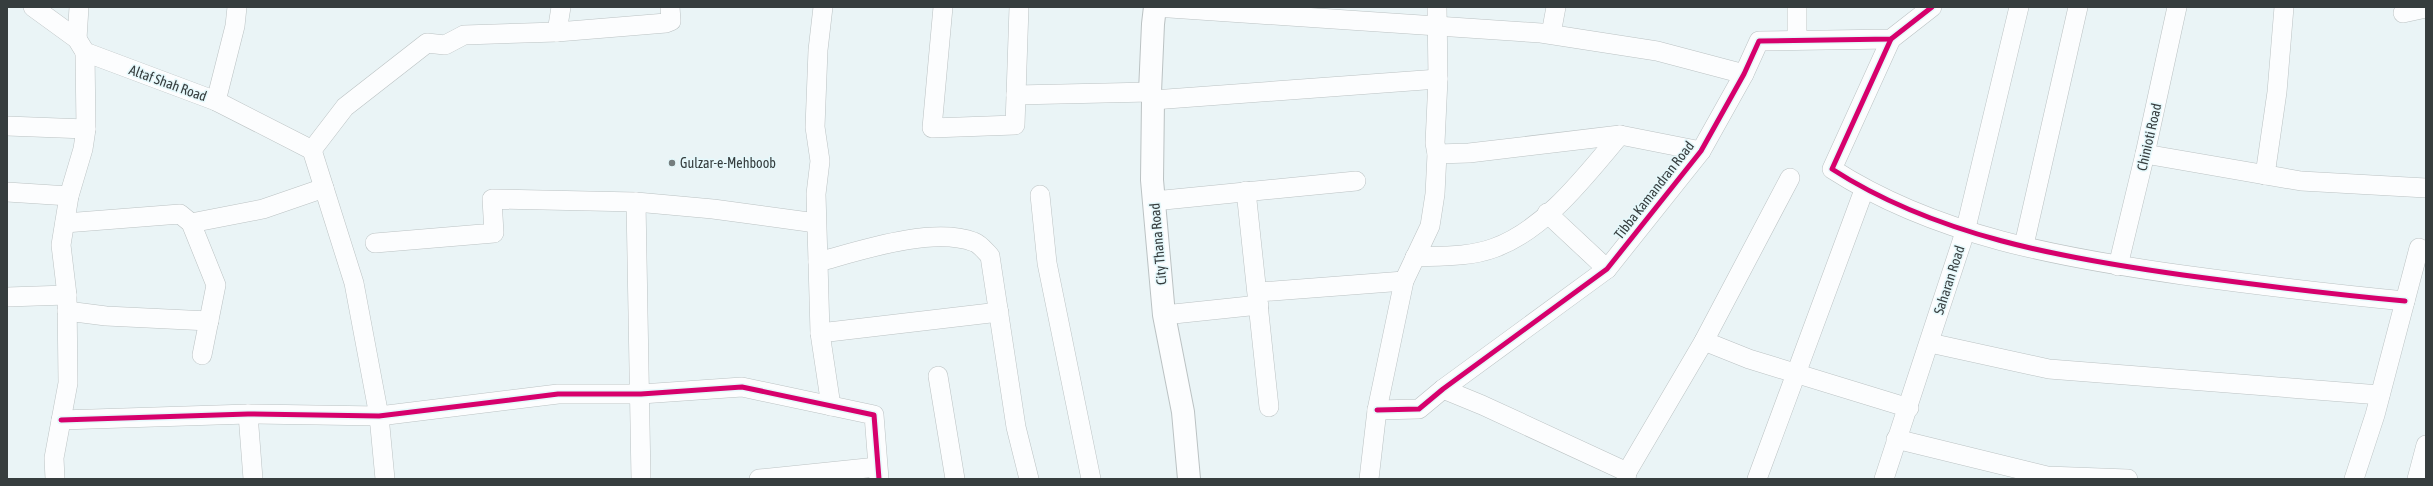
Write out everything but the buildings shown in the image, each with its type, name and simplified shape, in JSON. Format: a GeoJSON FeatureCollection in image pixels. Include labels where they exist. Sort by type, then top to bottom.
{"type":"FeatureCollection","features":[{"type":"Feature","properties":{"kind":"street","name":"Altaf Shah Road"},"geometry":{"type":"LineString","coordinates":[[34,7],[81,45],[216,101],[312,150]]}},
{"type":"Feature","properties":{"kind":"street"},"geometry":{"type":"LineString","coordinates":[[55,479],[54,458],[68,383],[67,303],[61,245],[69,196],[83,150],[86,129],[79,7]]}},
{"type":"Feature","properties":{"kind":"street"},"geometry":{"type":"LineString","coordinates":[[216,101],[235,26],[237,7]]}},
{"type":"Feature","properties":{"kind":"street"},"geometry":{"type":"LineString","coordinates":[[557,32],[561,7]]}},
{"type":"Feature","properties":{"kind":"street"},"geometry":{"type":"LineString","coordinates":[[385,479],[379,416],[354,283],[312,150],[346,107],[427,43],[446,46],[464,35],[557,32],[666,23],[671,21],[670,7]]}},
{"type":"Feature","properties":{"kind":"street"},"geometry":{"type":"LineString","coordinates":[[823,7],[818,50],[815,127],[820,161],[816,194],[816,223],[820,333],[831,406]]}},
{"type":"Feature","properties":{"kind":"street"},"geometry":{"type":"LineString","coordinates":[[943,7],[932,128],[1015,125],[1019,7]]}},
{"type":"Feature","properties":{"kind":"street"},"geometry":{"type":"LineString","coordinates":[[1155,7],[1437,16],[1657,50],[1744,74]]}},
{"type":"Feature","properties":{"kind":"street","name":"City Thana Road"},"geometry":{"type":"LineString","coordinates":[[1155,7],[1152,24],[1152,180],[1164,315],[1183,412],[1189,479]]}},
{"type":"Feature","properties":{"kind":"street"},"geometry":{"type":"LineString","coordinates":[[1551,34],[1556,7]]}},
{"type":"Feature","properties":{"kind":"street"},"geometry":{"type":"LineString","coordinates":[[1796,7],[1797,40]]}},
{"type":"Feature","properties":{"kind":"street"},"geometry":{"type":"LineString","coordinates":[[1932,7],[1891,39],[1832,169],[1864,190],[1965,232],[2118,266],[2302,292],[2405,301]]}},
{"type":"Feature","properties":{"kind":"street","name":"Saharan Road"},"geometry":{"type":"LineString","coordinates":[[1884,479],[1896,439],[1909,408],[1965,232],[2019,7]]}},
{"type":"Feature","properties":{"kind":"street"},"geometry":{"type":"LineString","coordinates":[[2024,245],[2078,7]]}},
{"type":"Feature","properties":{"kind":"street","name":"Chinioti Road"},"geometry":{"type":"LineString","coordinates":[[2118,266],[2145,154],[2177,7]]}},
{"type":"Feature","properties":{"kind":"street"},"geometry":{"type":"LineString","coordinates":[[2265,175],[2277,92],[2284,7]]}},
{"type":"Feature","properties":{"kind":"street"},"geometry":{"type":"LineString","coordinates":[[2403,13],[2426,8]]}},
{"type":"Feature","properties":{"kind":"street"},"geometry":{"type":"LineString","coordinates":[[1369,479],[1377,410],[1404,280],[1430,226],[1437,154],[1435,144],[1438,79],[1437,16]]}},
{"type":"Feature","properties":{"kind":"street","name":"Tibba Kamandran Road"},"geometry":{"type":"LineString","coordinates":[[1377,410],[1419,409],[1443,389],[1607,269],[1701,151],[1744,74],[1759,41],[1891,39]]}},
{"type":"Feature","properties":{"kind":"street"},"geometry":{"type":"LineString","coordinates":[[1016,95],[1151,96],[1438,79]]}},
{"type":"Feature","properties":{"kind":"street"},"geometry":{"type":"LineString","coordinates":[[7,126],[86,129]]}},
{"type":"Feature","properties":{"kind":"street"},"geometry":{"type":"LineString","coordinates":[[1437,154],[1469,153],[1620,135],[1701,151]]}},
{"type":"Feature","properties":{"kind":"street"},"geometry":{"type":"LineString","coordinates":[[1415,257],[1463,254],[1494,248],[1524,233],[1568,195],[1620,135]]}},
{"type":"Feature","properties":{"kind":"street"},"geometry":{"type":"LineString","coordinates":[[2145,154],[2301,181],[2426,188]]}},
{"type":"Feature","properties":{"kind":"street"},"geometry":{"type":"LineString","coordinates":[[1443,389],[1482,405],[1626,475],[1704,341],[1790,178]]}},
{"type":"Feature","properties":{"kind":"street"},"geometry":{"type":"LineString","coordinates":[[1154,200],[1356,181]]}},
{"type":"Feature","properties":{"kind":"street"},"geometry":{"type":"LineString","coordinates":[[191,223],[263,209],[324,188]]}},
{"type":"Feature","properties":{"kind":"street"},"geometry":{"type":"LineString","coordinates":[[1757,479],[1864,190]]}},
{"type":"Feature","properties":{"kind":"street"},"geometry":{"type":"LineString","coordinates":[[1246,191],[1259,298],[1269,407]]}},
{"type":"Feature","properties":{"kind":"street"},"geometry":{"type":"LineString","coordinates":[[7,192],[69,196]]}},
{"type":"Feature","properties":{"kind":"street"},"geometry":{"type":"LineString","coordinates":[[1040,195],[1047,263],[1091,479]]}},
{"type":"Feature","properties":{"kind":"street"},"geometry":{"type":"LineString","coordinates":[[374,243],[494,232],[492,200],[636,202],[713,209],[816,223]]}},
{"type":"Feature","properties":{"kind":"street"},"geometry":{"type":"LineString","coordinates":[[636,202],[641,394],[641,479]]}},
{"type":"Feature","properties":{"kind":"street"},"geometry":{"type":"LineString","coordinates":[[1547,213],[1607,269]]}},
{"type":"Feature","properties":{"kind":"street"},"geometry":{"type":"LineString","coordinates":[[65,223],[180,214],[191,223],[216,285],[202,355]]}},
{"type":"Feature","properties":{"kind":"street"},"geometry":{"type":"LineString","coordinates":[[818,262],[878,246],[921,238],[952,238],[975,242],[990,256],[1016,427],[1029,479]]}},
{"type":"Feature","properties":{"kind":"street"},"geometry":{"type":"LineString","coordinates":[[2354,479],[2380,395],[2419,248]]}},
{"type":"Feature","properties":{"kind":"street"},"geometry":{"type":"LineString","coordinates":[[1164,315],[1259,298],[1404,280]]}},
{"type":"Feature","properties":{"kind":"street"},"geometry":{"type":"LineString","coordinates":[[7,297],[67,303],[106,316],[209,321]]}},
{"type":"Feature","properties":{"kind":"street"},"geometry":{"type":"LineString","coordinates":[[820,333],[999,312]]}},
{"type":"Feature","properties":{"kind":"street"},"geometry":{"type":"LineString","coordinates":[[1704,341],[1749,359],[1909,408]]}},
{"type":"Feature","properties":{"kind":"street"},"geometry":{"type":"LineString","coordinates":[[1930,343],[2049,369],[2380,395]]}},
{"type":"Feature","properties":{"kind":"street"},"geometry":{"type":"LineString","coordinates":[[938,376],[955,479]]}},
{"type":"Feature","properties":{"kind":"street"},"geometry":{"type":"LineString","coordinates":[[61,420],[248,414],[379,416],[558,394],[641,394],[742,387],[874,415],[878,473],[759,479]]}},
{"type":"Feature","properties":{"kind":"street"},"geometry":{"type":"LineString","coordinates":[[248,414],[253,479]]}},
{"type":"Feature","properties":{"kind":"street"},"geometry":{"type":"LineString","coordinates":[[1896,439],[2046,476],[2128,479]]}},
{"type":"Feature","properties":{"kind":"street"},"geometry":{"type":"LineString","coordinates":[[2417,479],[2426,445]]}},
{"type":"Feature","properties":{"kind":"cycle path"},"geometry":{"type":"LineString","coordinates":[[1377,410],[1419,409],[1443,389],[1607,269],[1701,151],[1744,74],[1759,41],[1891,39],[1932,7]]}},
{"type":"Feature","properties":{"kind":"cycle path"},"geometry":{"type":"LineString","coordinates":[[1891,39],[1832,169],[1872,192],[1957,228],[2046,252],[2092,261],[2183,275],[2405,301]]}},
{"type":"Feature","properties":{"kind":"cycle path"},"geometry":{"type":"LineString","coordinates":[[61,420],[248,414],[379,416],[558,394],[641,394],[742,387],[874,415],[879,479]]}},
{"type":"Feature","properties":{"kind":"place","name":"Gulzar-e-Mehboob"},"geometry":{"type":"Point","coordinates":[672,163]}}]}
